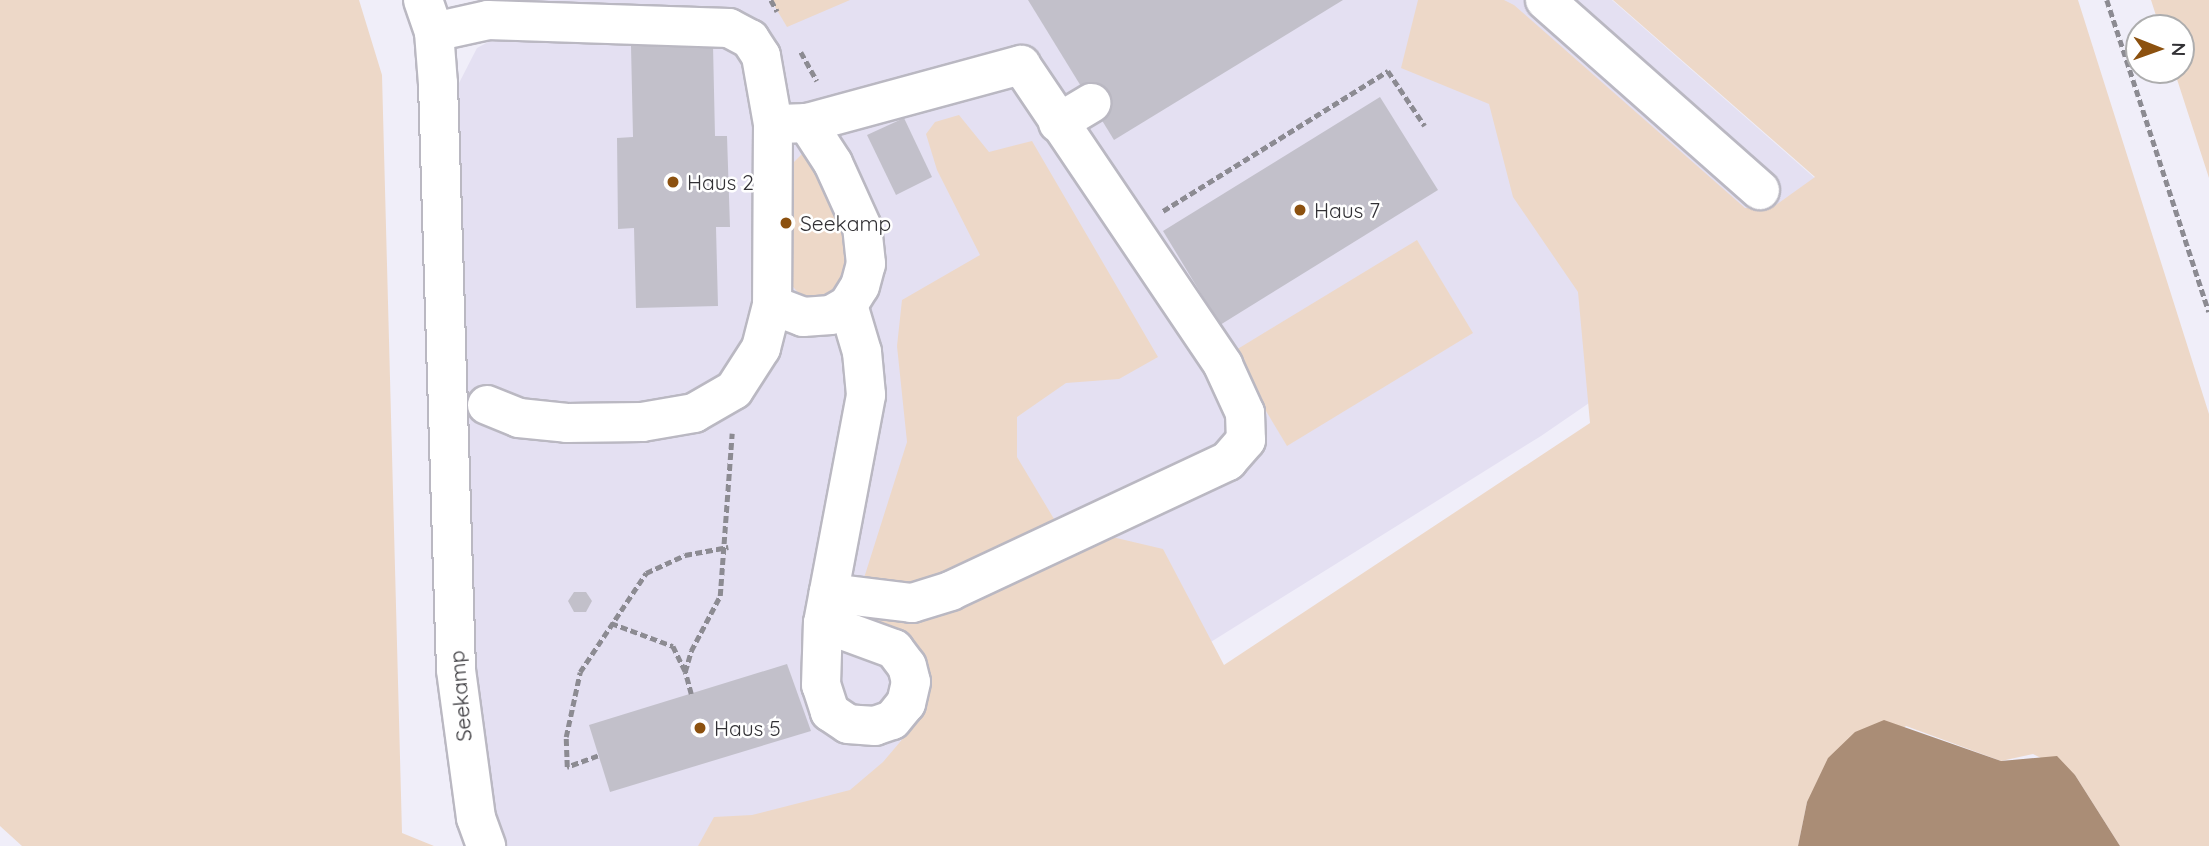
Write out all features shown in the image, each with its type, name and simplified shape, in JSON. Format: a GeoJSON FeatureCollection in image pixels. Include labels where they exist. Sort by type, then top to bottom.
{"type":"FeatureCollection","features":[{"type":"Feature","properties":{"kind":"street"},"geometry":{"type":"LineString","coordinates":[[1545,0],[1760,191]]}},
{"type":"Feature","properties":{"kind":"street"},"geometry":{"type":"LineString","coordinates":[[429,16],[729,28],[750,39],[833,163],[862,227],[866,264],[848,305],[831,315],[803,317],[772,305]]}},
{"type":"Feature","properties":{"kind":"street","name":"Seekamp"},"geometry":{"type":"LineString","coordinates":[[429,16],[456,670],[476,818],[486,846]]}},
{"type":"Feature","properties":{"kind":"street"},"geometry":{"type":"LineString","coordinates":[[806,121],[1021,65],[1223,365],[1245,413],[1246,440],[1228,461],[951,591],[912,603],[826,608],[866,395],[862,352],[848,305]]}},
{"type":"Feature","properties":{"kind":"street"},"geometry":{"type":"LineString","coordinates":[[1058,123],[1091,103]]}},
{"type":"Feature","properties":{"kind":"street"},"geometry":{"type":"LineString","coordinates":[[487,405],[519,418],[642,422],[694,413],[734,390],[761,348],[772,305],[806,121]]}},
{"type":"Feature","properties":{"kind":"path"},"geometry":{"type":"LineString","coordinates":[[771,0],[781,18]]}},
{"type":"Feature","properties":{"kind":"path"},"geometry":{"type":"LineString","coordinates":[[2107,0],[2209,312]]}},
{"type":"Feature","properties":{"kind":"path"},"geometry":{"type":"LineString","coordinates":[[799,49],[806,121]]}},
{"type":"Feature","properties":{"kind":"path"},"geometry":{"type":"LineString","coordinates":[[1133,230],[1388,71],[1424,126]]}},
{"type":"Feature","properties":{"kind":"path"},"geometry":{"type":"LineString","coordinates":[[685,672],[720,596],[727,547],[734,390]]}},
{"type":"Feature","properties":{"kind":"path"},"geometry":{"type":"LineString","coordinates":[[598,756],[567,767],[566,737],[580,672],[646,573],[684,555],[727,547]]}},
{"type":"Feature","properties":{"kind":"path"},"geometry":{"type":"LineString","coordinates":[[611,623],[673,646],[685,672],[691,694]]}},
{"type":"Feature","properties":{"kind":"shaded area"},"geometry":{"type":"Polygon","coordinates":[[[0,0],[359,0],[382,75],[402,833],[434,846],[22,846],[0,826],[0,0]]]}},
{"type":"Feature","properties":{"kind":"shaded area"},"geometry":{"type":"Polygon","coordinates":[[[482,0],[1612,0],[1850,209],[1726,309],[1541,436],[884,846],[508,846],[488,797],[475,674],[458,85],[477,48],[490,41],[482,0]]]}},
{"type":"Feature","properties":{"kind":"shaded area"},"geometry":{"type":"Polygon","coordinates":[[[771,0],[850,0],[787,27],[771,0]]]}},
{"type":"Feature","properties":{"kind":"shaded area"},"geometry":{"type":"Polygon","coordinates":[[[1418,0],[1504,0],[1514,5],[1745,208],[1773,207],[1815,177],[1613,0],[2078,0],[2209,414],[2209,846],[2120,846],[2075,775],[2033,754],[2001,761],[1906,726],[1807,802],[1798,846],[698,846],[714,817],[752,815],[850,790],[883,762],[922,716],[927,676],[918,646],[885,627],[858,621],[858,597],[907,442],[897,346],[902,300],[980,255],[937,170],[926,134],[935,122],[959,115],[989,152],[1032,141],[1158,357],[1119,379],[1066,383],[1017,417],[1017,457],[1057,524],[1163,549],[1224,665],[1590,423],[1578,292],[1513,197],[1489,104],[1401,68],[1418,0]]]}},
{"type":"Feature","properties":{"kind":"shaded area"},"geometry":{"type":"Polygon","coordinates":[[[2151,0],[2209,0],[2209,178],[2179,84],[2195,84],[2195,14],[2156,14],[2151,0]]]}},
{"type":"Feature","properties":{"kind":"shaded area"},"geometry":{"type":"Polygon","coordinates":[[[802,154],[811,155],[852,246],[853,267],[836,295],[817,299],[800,295],[789,282],[791,165],[802,154]]]}},
{"type":"Feature","properties":{"kind":"shaded area"},"geometry":{"type":"Polygon","coordinates":[[[1417,240],[1473,333],[1287,446],[1231,353],[1417,240]]]}},
{"type":"Feature","properties":{"kind":"shaded area"},"geometry":{"type":"Polygon","coordinates":[[[1884,720],[2001,761],[2057,756],[2075,775],[2120,846],[1798,846],[1807,802],[1828,758],[1855,732],[1884,720]]]}},
{"type":"Feature","properties":{"kind":"building"},"geometry":{"type":"Polygon","coordinates":[[[1028,0],[1343,0],[1114,140],[1028,0]]]}},
{"type":"Feature","properties":{"kind":"building","name":"Haus 2"},"geometry":{"type":"Polygon","coordinates":[[[713,45],[715,136],[727,136],[730,227],[716,227],[718,306],[636,308],[634,228],[618,229],[617,138],[633,137],[631,46],[713,45]]]}},
{"type":"Feature","properties":{"kind":"building","name":"Haus 7"},"geometry":{"type":"Polygon","coordinates":[[[1380,97],[1438,190],[1220,325],[1163,231],[1380,97]]]}},
{"type":"Feature","properties":{"kind":"building"},"geometry":{"type":"Polygon","coordinates":[[[904,118],[932,177],[896,195],[867,135],[904,118]]]}},
{"type":"Feature","properties":{"kind":"building"},"geometry":{"type":"Polygon","coordinates":[[[574,592],[586,592],[592,601],[586,612],[574,612],[568,601],[574,592]]]}},
{"type":"Feature","properties":{"kind":"building","name":"Haus 5"},"geometry":{"type":"Polygon","coordinates":[[[787,664],[811,731],[610,792],[589,725],[787,664]]]}},
{"type":"Feature","properties":{"kind":"place","name":"Haus 2"},"geometry":{"type":"Point","coordinates":[673,182]}},
{"type":"Feature","properties":{"kind":"place","name":"Haus 7"},"geometry":{"type":"Point","coordinates":[1300,210]}},
{"type":"Feature","properties":{"kind":"place","name":"Seekamp"},"geometry":{"type":"Point","coordinates":[786,223]}},
{"type":"Feature","properties":{"kind":"place","name":"Haus 5"},"geometry":{"type":"Point","coordinates":[700,728]}}]}
